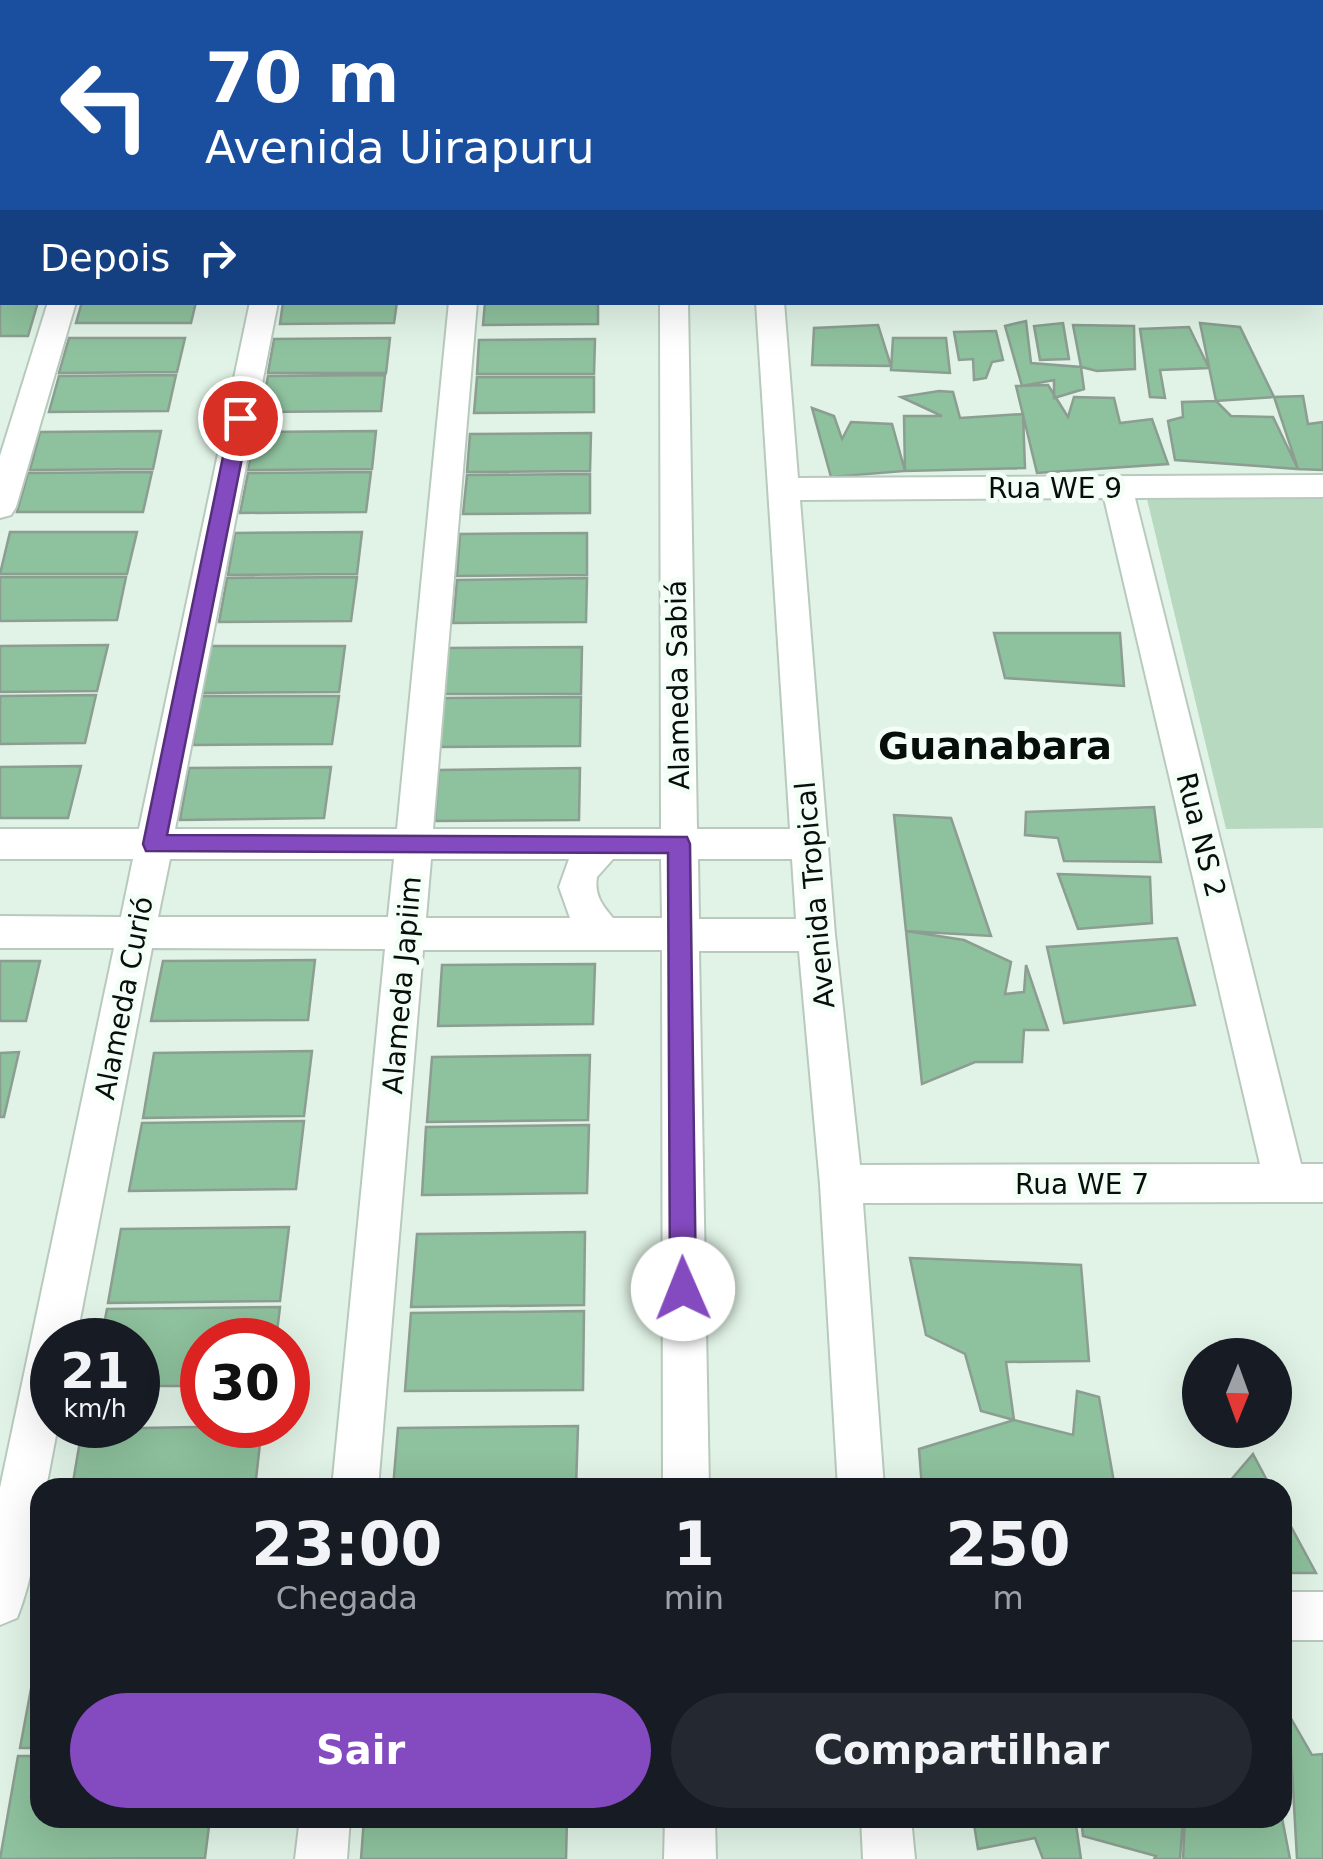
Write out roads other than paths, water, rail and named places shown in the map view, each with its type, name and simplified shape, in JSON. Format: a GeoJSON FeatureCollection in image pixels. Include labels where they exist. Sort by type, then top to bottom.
{"type":"FeatureCollection","features":[{"type":"Feature","properties":{"kind":"street"},"geometry":{"type":"LineString","coordinates":[[0,507],[61,305]]}},
{"type":"Feature","properties":{"kind":"street","name":"Alameda Curió"},"geometry":{"type":"LineString","coordinates":[[58,1318],[263,305]]}},
{"type":"Feature","properties":{"kind":"street","name":"Alameda Japiim"},"geometry":{"type":"LineString","coordinates":[[356,1478],[463,305]]}},
{"type":"Feature","properties":{"kind":"street","name":"Alameda Sabiá"},"geometry":{"type":"LineString","coordinates":[[674,305],[686,1478]]}},
{"type":"Feature","properties":{"kind":"street","name":"Avenida Tropical"},"geometry":{"type":"LineString","coordinates":[[770,305],[816,935],[841,1184],[861,1478]]}},
{"type":"Feature","properties":{"kind":"street","name":"Rua WE 9"},"geometry":{"type":"LineString","coordinates":[[786,490],[1323,486]]}},
{"type":"Feature","properties":{"kind":"street","name":"Rua NS 2"},"geometry":{"type":"LineString","coordinates":[[1117,488],[1304,1183]]}},
{"type":"Feature","properties":{"kind":"street"},"geometry":{"type":"LineString","coordinates":[[0,844],[810,844]]}},
{"type":"Feature","properties":{"kind":"street"},"geometry":{"type":"LineString","coordinates":[[603,933],[580,906],[576,881],[582,864],[605,844]]}},
{"type":"Feature","properties":{"kind":"street"},"geometry":{"type":"LineString","coordinates":[[0,932],[816,935]]}},
{"type":"Feature","properties":{"kind":"street","name":"Rua WE 7"},"geometry":{"type":"LineString","coordinates":[[841,1184],[1304,1183]]}},
{"type":"Feature","properties":{"kind":"street","name":"Alameda Curió"},"geometry":{"type":"LineString","coordinates":[[0,1600],[31,1448]]}},
{"type":"Feature","properties":{"kind":"street"},"geometry":{"type":"LineString","coordinates":[[1292,1616],[1323,1616]]}},
{"type":"Feature","properties":{"kind":"street"},"geometry":{"type":"LineString","coordinates":[[321,1859],[323,1828]]}},
{"type":"Feature","properties":{"kind":"street"},"geometry":{"type":"LineString","coordinates":[[690,1828],[690,1859]]}},
{"type":"Feature","properties":{"kind":"street"},"geometry":{"type":"LineString","coordinates":[[887,1828],[889,1859]]}},
{"type":"Feature","properties":{"kind":"district","name":"Guanabara"},"geometry":{"type":"Point","coordinates":[995,746]}}]}
